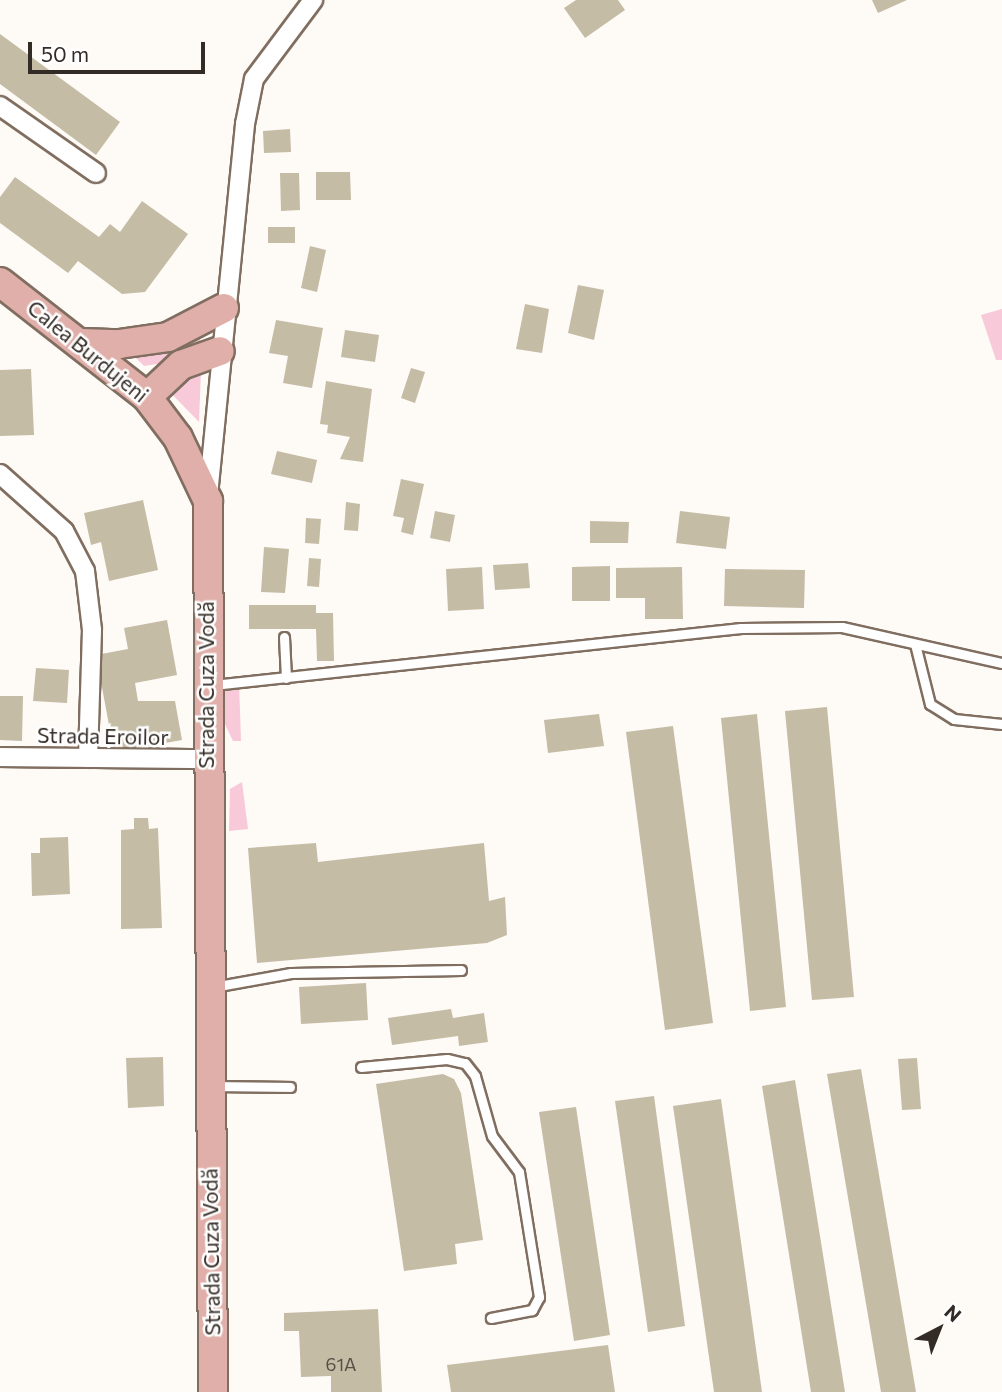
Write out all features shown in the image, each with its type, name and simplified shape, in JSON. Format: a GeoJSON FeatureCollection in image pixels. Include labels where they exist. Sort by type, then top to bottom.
{"type":"FeatureCollection","features":[{"type":"Feature","properties":{"kind":"main road","name":"Calea Burdujeni"},"geometry":{"type":"LineString","coordinates":[[0,282],[147,397],[178,438],[208,501]]}},
{"type":"Feature","properties":{"kind":"main road"},"geometry":{"type":"LineString","coordinates":[[81,343],[119,344],[168,337],[225,308]]}},
{"type":"Feature","properties":{"kind":"main road"},"geometry":{"type":"LineString","coordinates":[[147,397],[181,365],[220,351]]}},
{"type":"Feature","properties":{"kind":"main road","name":"Strada Cuza Vodă"},"geometry":{"type":"LineString","coordinates":[[208,501],[206,760],[213,1392]]}},
{"type":"Feature","properties":{"kind":"street","name":"Strada Cuza Vodă"},"geometry":{"type":"LineString","coordinates":[[208,501],[220,351],[254,79],[313,0]]}},
{"type":"Feature","properties":{"kind":"street"},"geometry":{"type":"LineString","coordinates":[[0,106],[96,173]]}},
{"type":"Feature","properties":{"kind":"street"},"geometry":{"type":"LineString","coordinates":[[0,474],[64,531],[85,571],[92,630],[88,758]]}},
{"type":"Feature","properties":{"kind":"street","name":"Strada Eroilor"},"geometry":{"type":"LineString","coordinates":[[0,757],[206,760]]}},
{"type":"Feature","properties":{"kind":"lane"},"geometry":{"type":"LineString","coordinates":[[206,686],[741,628],[842,628],[1002,663]]}},
{"type":"Feature","properties":{"kind":"lane"},"geometry":{"type":"LineString","coordinates":[[284,637],[286,678]]}},
{"type":"Feature","properties":{"kind":"lane"},"geometry":{"type":"LineString","coordinates":[[915,644],[930,704],[954,719],[1002,724]]}},
{"type":"Feature","properties":{"kind":"lane"},"geometry":{"type":"LineString","coordinates":[[208,988],[291,973],[461,970]]}},
{"type":"Feature","properties":{"kind":"lane"},"geometry":{"type":"LineString","coordinates":[[361,1067],[447,1059],[465,1063],[475,1076],[492,1136],[519,1172],[539,1297],[533,1310],[491,1318]]}},
{"type":"Feature","properties":{"kind":"lane"},"geometry":{"type":"LineString","coordinates":[[209,1085],[290,1087]]}},
{"type":"Feature","properties":{"kind":"shaded area"},"geometry":{"type":"Polygon","coordinates":[[[1002,309],[1002,360],[996,360],[981,315],[1002,309]]]}},
{"type":"Feature","properties":{"kind":"shaded area"},"geometry":{"type":"Polygon","coordinates":[[[201,335],[199,345],[163,363],[144,366],[131,353],[201,335]]]}},
{"type":"Feature","properties":{"kind":"shaded area"},"geometry":{"type":"Polygon","coordinates":[[[201,370],[199,422],[164,386],[201,370]]]}},
{"type":"Feature","properties":{"kind":"shaded area"},"geometry":{"type":"Polygon","coordinates":[[[239,682],[241,741],[233,741],[224,722],[222,684],[239,682]]]}},
{"type":"Feature","properties":{"kind":"shaded area"},"geometry":{"type":"Polygon","coordinates":[[[242,782],[248,829],[229,831],[230,789],[242,782]]]}},
{"type":"Feature","properties":{"kind":"building"},"geometry":{"type":"Polygon","coordinates":[[[576,0],[618,0],[625,10],[585,38],[564,8],[576,0]]]}},
{"type":"Feature","properties":{"kind":"building"},"geometry":{"type":"Polygon","coordinates":[[[872,0],[907,0],[878,13],[872,0]]]}},
{"type":"Feature","properties":{"kind":"building"},"geometry":{"type":"Polygon","coordinates":[[[0,34],[120,122],[96,155],[0,84],[0,34]]]}},
{"type":"Feature","properties":{"kind":"building"},"geometry":{"type":"Polygon","coordinates":[[[290,129],[291,152],[264,153],[263,131],[290,129]]]}},
{"type":"Feature","properties":{"kind":"building"},"geometry":{"type":"Polygon","coordinates":[[[316,172],[350,172],[351,200],[316,200],[316,172]]]}},
{"type":"Feature","properties":{"kind":"building"},"geometry":{"type":"Polygon","coordinates":[[[280,173],[299,173],[300,210],[281,211],[280,173]]]}},
{"type":"Feature","properties":{"kind":"building"},"geometry":{"type":"Polygon","coordinates":[[[15,177],[99,237],[110,224],[120,232],[142,201],[188,234],[145,292],[122,294],[78,261],[68,273],[0,223],[0,197],[15,177]]]}},
{"type":"Feature","properties":{"kind":"building"},"geometry":{"type":"Polygon","coordinates":[[[268,227],[295,227],[295,243],[268,243],[268,227]]]}},
{"type":"Feature","properties":{"kind":"building"},"geometry":{"type":"Polygon","coordinates":[[[310,246],[326,250],[317,292],[301,288],[310,246]]]}},
{"type":"Feature","properties":{"kind":"building"},"geometry":{"type":"Polygon","coordinates":[[[578,285],[604,290],[594,340],[568,333],[578,285]]]}},
{"type":"Feature","properties":{"kind":"building"},"geometry":{"type":"Polygon","coordinates":[[[525,304],[549,309],[542,353],[516,349],[525,304]]]}},
{"type":"Feature","properties":{"kind":"building"},"geometry":{"type":"Polygon","coordinates":[[[276,320],[323,328],[312,388],[283,383],[288,356],[269,353],[276,320]]]}},
{"type":"Feature","properties":{"kind":"building"},"geometry":{"type":"Polygon","coordinates":[[[345,330],[379,335],[375,362],[341,357],[345,330]]]}},
{"type":"Feature","properties":{"kind":"building"},"geometry":{"type":"Polygon","coordinates":[[[411,368],[425,372],[415,403],[401,398],[411,368]]]}},
{"type":"Feature","properties":{"kind":"building"},"geometry":{"type":"Polygon","coordinates":[[[31,369],[34,435],[0,436],[0,370],[31,369]]]}},
{"type":"Feature","properties":{"kind":"building"},"geometry":{"type":"Polygon","coordinates":[[[326,381],[372,389],[363,462],[340,459],[350,437],[327,433],[328,425],[320,424],[326,381]]]}},
{"type":"Feature","properties":{"kind":"building"},"geometry":{"type":"Polygon","coordinates":[[[277,451],[317,460],[312,483],[271,474],[277,451]]]}},
{"type":"Feature","properties":{"kind":"building"},"geometry":{"type":"Polygon","coordinates":[[[401,479],[424,484],[413,535],[401,532],[404,518],[393,516],[401,479]]]}},
{"type":"Feature","properties":{"kind":"building"},"geometry":{"type":"Polygon","coordinates":[[[143,500],[158,570],[109,581],[101,542],[91,545],[84,513],[143,500]]]}},
{"type":"Feature","properties":{"kind":"building"},"geometry":{"type":"Polygon","coordinates":[[[346,502],[360,504],[358,531],[344,530],[346,502]]]}},
{"type":"Feature","properties":{"kind":"building"},"geometry":{"type":"Polygon","coordinates":[[[435,511],[455,515],[450,542],[430,538],[435,511]]]}},
{"type":"Feature","properties":{"kind":"building"},"geometry":{"type":"Polygon","coordinates":[[[680,511],[730,517],[726,549],[676,543],[680,511]]]}},
{"type":"Feature","properties":{"kind":"building"},"geometry":{"type":"Polygon","coordinates":[[[306,518],[321,519],[319,544],[305,543],[306,518]]]}},
{"type":"Feature","properties":{"kind":"building"},"geometry":{"type":"Polygon","coordinates":[[[590,521],[629,522],[628,543],[590,543],[590,521]]]}},
{"type":"Feature","properties":{"kind":"building"},"geometry":{"type":"Polygon","coordinates":[[[264,547],[289,549],[285,593],[261,592],[264,547]]]}},
{"type":"Feature","properties":{"kind":"building"},"geometry":{"type":"Polygon","coordinates":[[[309,558],[321,559],[319,587],[307,586],[309,558]]]}},
{"type":"Feature","properties":{"kind":"building"},"geometry":{"type":"Polygon","coordinates":[[[528,563],[530,588],[495,590],[493,565],[528,563]]]}},
{"type":"Feature","properties":{"kind":"building"},"geometry":{"type":"Polygon","coordinates":[[[610,566],[610,601],[572,601],[572,567],[610,566]]]}},
{"type":"Feature","properties":{"kind":"building"},"geometry":{"type":"Polygon","coordinates":[[[482,567],[484,609],[448,611],[446,569],[482,567]]]}},
{"type":"Feature","properties":{"kind":"building"},"geometry":{"type":"Polygon","coordinates":[[[682,567],[683,619],[645,619],[645,598],[616,598],[616,568],[682,567]]]}},
{"type":"Feature","properties":{"kind":"building"},"geometry":{"type":"Polygon","coordinates":[[[725,569],[805,570],[804,608],[724,606],[725,569]]]}},
{"type":"Feature","properties":{"kind":"building"},"geometry":{"type":"Polygon","coordinates":[[[249,605],[316,605],[316,613],[333,613],[334,661],[317,661],[316,629],[249,629],[249,605]]]}},
{"type":"Feature","properties":{"kind":"building"},"geometry":{"type":"Polygon","coordinates":[[[167,620],[177,675],[135,683],[138,701],[175,701],[182,740],[114,752],[96,655],[128,649],[124,628],[167,620]]]}},
{"type":"Feature","properties":{"kind":"building"},"geometry":{"type":"Polygon","coordinates":[[[36,668],[69,670],[67,703],[33,701],[36,668]]]}},
{"type":"Feature","properties":{"kind":"building"},"geometry":{"type":"Polygon","coordinates":[[[0,696],[23,696],[22,741],[0,740],[0,696]]]}},
{"type":"Feature","properties":{"kind":"building"},"geometry":{"type":"Polygon","coordinates":[[[827,707],[854,997],[812,1000],[785,711],[827,707]]]}},
{"type":"Feature","properties":{"kind":"building"},"geometry":{"type":"Polygon","coordinates":[[[599,714],[604,746],[548,753],[544,720],[599,714]]]}},
{"type":"Feature","properties":{"kind":"building"},"geometry":{"type":"Polygon","coordinates":[[[757,714],[786,1007],[750,1011],[721,718],[757,714]]]}},
{"type":"Feature","properties":{"kind":"building"},"geometry":{"type":"Polygon","coordinates":[[[673,726],[713,1023],[665,1030],[626,732],[673,726]]]}},
{"type":"Feature","properties":{"kind":"building"},"geometry":{"type":"Polygon","coordinates":[[[134,818],[148,818],[149,829],[158,828],[162,928],[121,929],[121,830],[134,829],[134,818]]]}},
{"type":"Feature","properties":{"kind":"building"},"geometry":{"type":"Polygon","coordinates":[[[68,837],[70,894],[32,896],[31,853],[40,853],[40,838],[68,837]]]}},
{"type":"Feature","properties":{"kind":"building"},"geometry":{"type":"Polygon","coordinates":[[[316,843],[318,862],[484,843],[489,901],[505,897],[507,935],[487,943],[257,963],[248,848],[316,843]]]}},
{"type":"Feature","properties":{"kind":"building"},"geometry":{"type":"Polygon","coordinates":[[[366,983],[368,1020],[301,1024],[299,987],[366,983]]]}},
{"type":"Feature","properties":{"kind":"building"},"geometry":{"type":"Polygon","coordinates":[[[451,1009],[453,1018],[484,1013],[488,1042],[459,1046],[458,1036],[392,1045],[388,1018],[451,1009]]]}},
{"type":"Feature","properties":{"kind":"building"},"geometry":{"type":"Polygon","coordinates":[[[163,1057],[164,1106],[128,1108],[126,1058],[163,1057]]]}},
{"type":"Feature","properties":{"kind":"building"},"geometry":{"type":"Polygon","coordinates":[[[917,1058],[921,1109],[902,1110],[898,1059],[917,1058]]]}},
{"type":"Feature","properties":{"kind":"building"},"geometry":{"type":"Polygon","coordinates":[[[861,1069],[916,1392],[881,1392],[827,1074],[861,1069]]]}},
{"type":"Feature","properties":{"kind":"building"},"geometry":{"type":"Polygon","coordinates":[[[443,1074],[454,1079],[461,1093],[483,1240],[455,1244],[457,1264],[404,1271],[376,1084],[443,1074]]]}},
{"type":"Feature","properties":{"kind":"building"},"geometry":{"type":"Polygon","coordinates":[[[795,1080],[845,1392],[811,1392],[762,1086],[795,1080]]]}},
{"type":"Feature","properties":{"kind":"building"},"geometry":{"type":"Polygon","coordinates":[[[654,1096],[685,1326],[648,1332],[615,1101],[654,1096]]]}},
{"type":"Feature","properties":{"kind":"building"},"geometry":{"type":"Polygon","coordinates":[[[721,1099],[762,1392],[714,1392],[673,1106],[721,1099]]]}},
{"type":"Feature","properties":{"kind":"building"},"geometry":{"type":"Polygon","coordinates":[[[576,1107],[610,1335],[574,1341],[539,1112],[576,1107]]]}},
{"type":"Feature","properties":{"kind":"building"},"geometry":{"type":"Polygon","coordinates":[[[378,1309],[382,1392],[331,1392],[331,1376],[301,1377],[299,1331],[284,1331],[284,1313],[378,1309]]]}},
{"type":"Feature","properties":{"kind":"building"},"geometry":{"type":"Polygon","coordinates":[[[608,1345],[615,1392],[451,1392],[447,1365],[608,1345]]]}}]}
